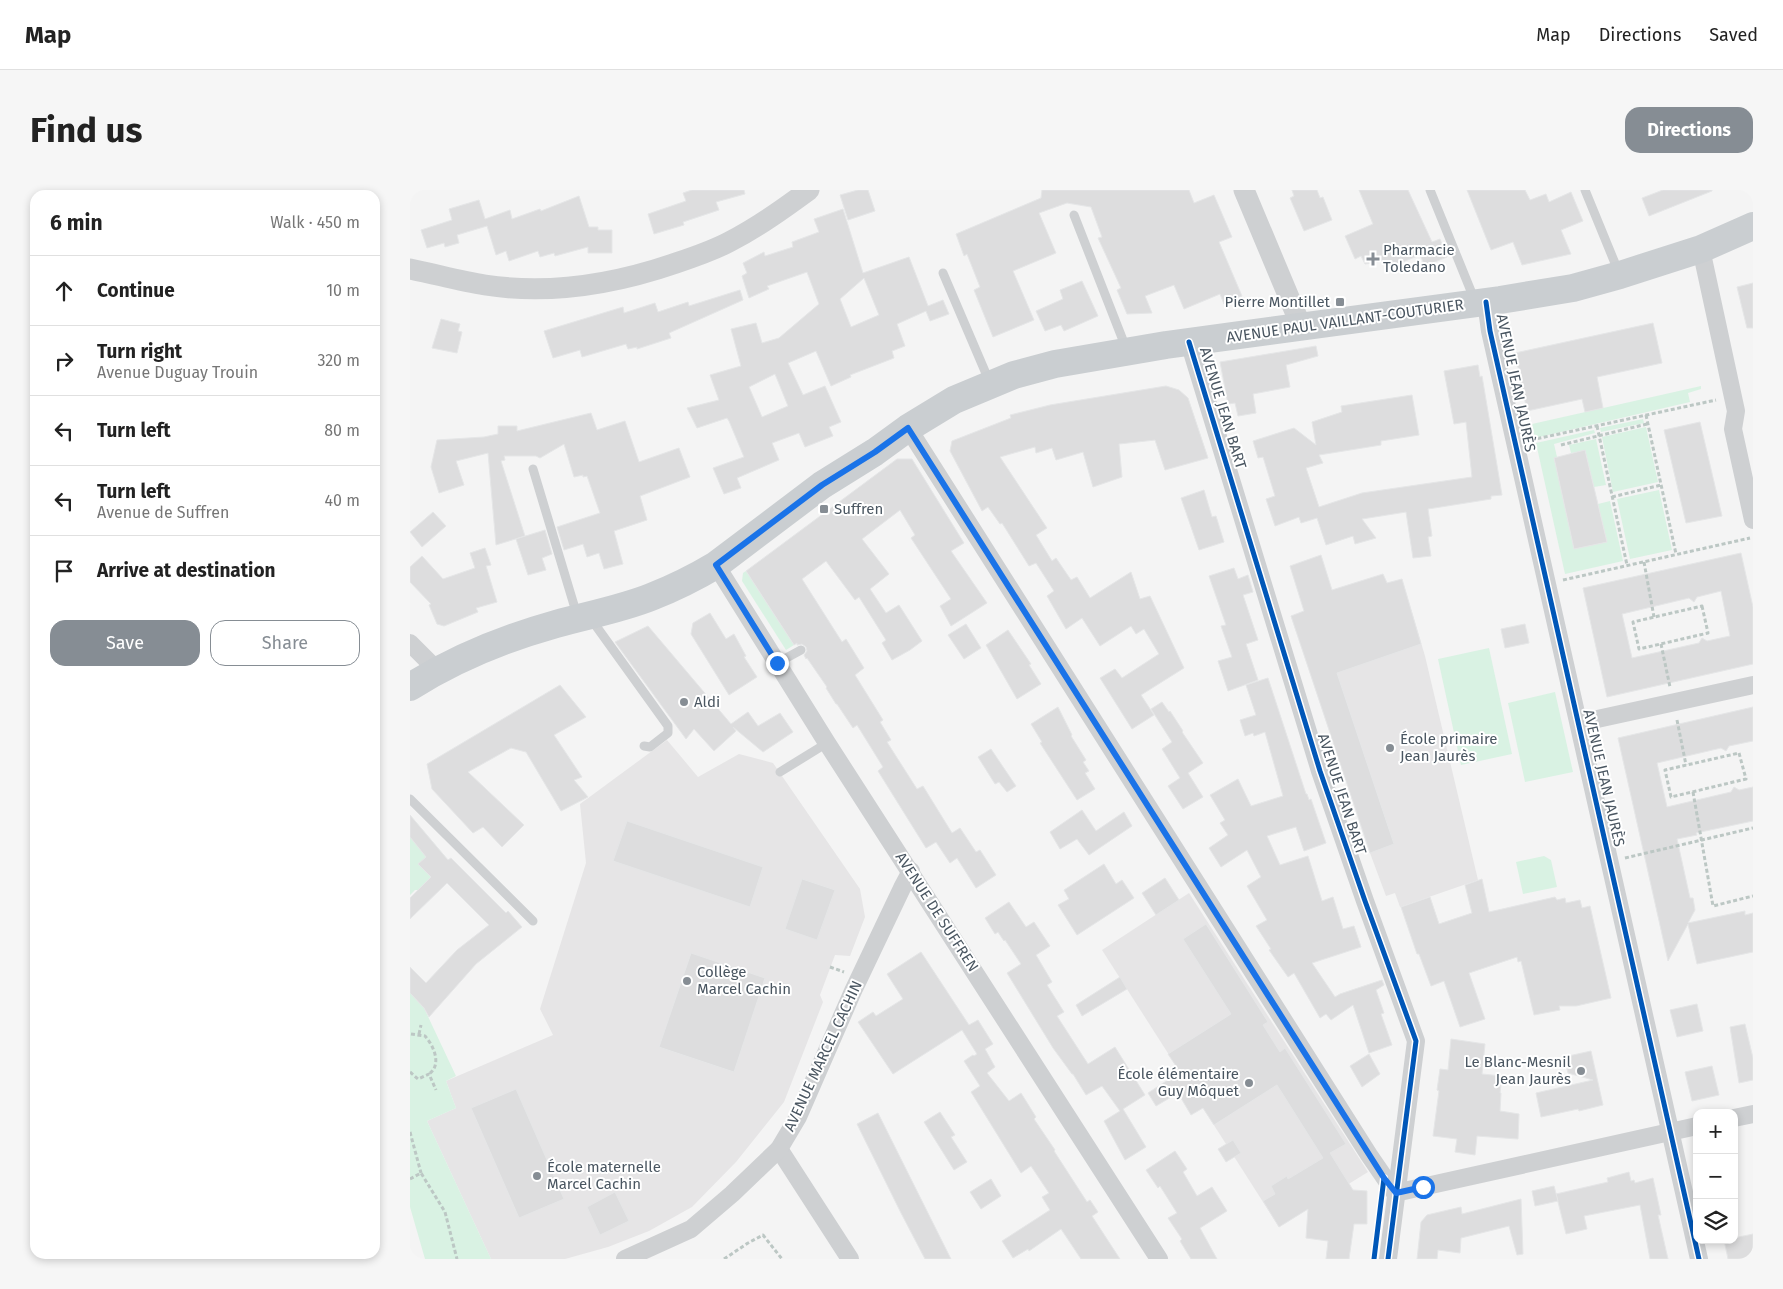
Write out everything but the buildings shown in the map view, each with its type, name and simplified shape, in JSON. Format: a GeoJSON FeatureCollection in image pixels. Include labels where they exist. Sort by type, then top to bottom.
{"type":"FeatureCollection","features":[{"type":"Feature","properties":{"kind":"main road","name":"AVENUE PAUL VAILLANT-COUTURIER"},"geometry":{"type":"LineString","coordinates":[[410,687],[437,670],[532,631],[651,597],[700,574],[716,565],[822,485],[875,452],[908,428],[954,400],[1014,375],[1055,364],[1128,351],[1481,303],[1573,288],[1701,249],[1753,226]]}},
{"type":"Feature","properties":{"kind":"street"},"geometry":{"type":"LineString","coordinates":[[410,269],[485,285],[530,288],[598,284],[642,275],[704,254],[728,243],[771,218],[809,190]]}},
{"type":"Feature","properties":{"kind":"street"},"geometry":{"type":"LineString","coordinates":[[1244,190],[1301,326]]}},
{"type":"Feature","properties":{"kind":"street"},"geometry":{"type":"LineString","coordinates":[[1701,249],[1736,411],[1733,428],[1753,520]]}},
{"type":"Feature","properties":{"kind":"street","name":"AVENUE JEAN JAURÈS"},"geometry":{"type":"LineString","coordinates":[[1481,303],[1490,331],[1516,445],[1698,1259]]}},
{"type":"Feature","properties":{"kind":"street","name":"AVENUE JEAN BART"},"geometry":{"type":"LineString","coordinates":[[1189,342],[1320,771],[1416,1041],[1388,1259]]}},
{"type":"Feature","properties":{"kind":"street"},"geometry":{"type":"LineString","coordinates":[[908,428],[1369,1155],[1396,1193],[1693,1127]]}},
{"type":"Feature","properties":{"kind":"street","name":"AVENUE DE SUFFREN"},"geometry":{"type":"LineString","coordinates":[[716,565],[827,743],[1159,1259]]}},
{"type":"Feature","properties":{"kind":"street"},"geometry":{"type":"LineString","coordinates":[[410,643],[437,670]]}},
{"type":"Feature","properties":{"kind":"street"},"geometry":{"type":"LineString","coordinates":[[1579,723],[1753,685]]}},
{"type":"Feature","properties":{"kind":"street","name":"AVENUE MARCEL CACHIN"},"geometry":{"type":"LineString","coordinates":[[625,1259],[691,1228],[732,1194],[779,1149],[798,1117],[853,991],[911,871]]}},
{"type":"Feature","properties":{"kind":"street"},"geometry":{"type":"LineString","coordinates":[[1738,1117],[1753,1114]]}},
{"type":"Feature","properties":{"kind":"street"},"geometry":{"type":"LineString","coordinates":[[779,1149],[850,1259]]}},
{"type":"Feature","properties":{"kind":"lane"},"geometry":{"type":"LineString","coordinates":[[1430,190],[1481,303]]}},
{"type":"Feature","properties":{"kind":"lane"},"geometry":{"type":"LineString","coordinates":[[1585,190],[1620,275]]}},
{"type":"Feature","properties":{"kind":"lane"},"geometry":{"type":"LineString","coordinates":[[1074,216],[1128,351]]}},
{"type":"Feature","properties":{"kind":"lane"},"geometry":{"type":"LineString","coordinates":[[943,273],[990,384]]}},
{"type":"Feature","properties":{"kind":"lane"},"geometry":{"type":"LineString","coordinates":[[534,469],[583,616],[594,625],[668,726],[668,733],[650,747],[644,746]]}},
{"type":"Feature","properties":{"kind":"lane"},"geometry":{"type":"LineString","coordinates":[[777,663],[801,650]]}},
{"type":"Feature","properties":{"kind":"lane"},"geometry":{"type":"LineString","coordinates":[[780,772],[827,743]]}},
{"type":"Feature","properties":{"kind":"lane"},"geometry":{"type":"LineString","coordinates":[[410,799],[533,921]]}},
{"type":"Feature","properties":{"kind":"path"},"geometry":{"type":"LineString","coordinates":[[1516,445],[1733,396]]}},
{"type":"Feature","properties":{"kind":"path"},"geometry":{"type":"LineString","coordinates":[[1646,415],[1676,554]]}},
{"type":"Feature","properties":{"kind":"path"},"geometry":{"type":"LineString","coordinates":[[1561,445],[1647,424]]}},
{"type":"Feature","properties":{"kind":"path"},"geometry":{"type":"LineString","coordinates":[[1596,426],[1627,565]]}},
{"type":"Feature","properties":{"kind":"path"},"geometry":{"type":"LineString","coordinates":[[1612,497],[1661,485]]}},
{"type":"Feature","properties":{"kind":"path"},"geometry":{"type":"LineString","coordinates":[[1547,583],[1753,537]]}},
{"type":"Feature","properties":{"kind":"path"},"geometry":{"type":"LineString","coordinates":[[1644,562],[1654,617]]}},
{"type":"Feature","properties":{"kind":"path"},"geometry":{"type":"LineString","coordinates":[[1702,606],[1708,633],[1661,644],[1639,649],[1633,622],[1702,606]]}},
{"type":"Feature","properties":{"kind":"path"},"geometry":{"type":"LineString","coordinates":[[1661,644],[1686,766]]}},
{"type":"Feature","properties":{"kind":"path"},"geometry":{"type":"LineString","coordinates":[[1739,753],[1746,779],[1671,797],[1666,770],[1686,766],[1739,753]]}},
{"type":"Feature","properties":{"kind":"path"},"geometry":{"type":"LineString","coordinates":[[1693,792],[1713,906],[1753,896]]}},
{"type":"Feature","properties":{"kind":"path"},"geometry":{"type":"LineString","coordinates":[[1610,862],[1753,828]]}},
{"type":"Feature","properties":{"kind":"path"},"geometry":{"type":"LineString","coordinates":[[419,1034],[421,1025]]}},
{"type":"Feature","properties":{"kind":"path"},"geometry":{"type":"LineString","coordinates":[[410,1034],[425,1036],[430,1041],[436,1060],[434,1069],[429,1074],[418,1078],[410,1072]]}},
{"type":"Feature","properties":{"kind":"path"},"geometry":{"type":"LineString","coordinates":[[429,1074],[436,1090]]}},
{"type":"Feature","properties":{"kind":"path"},"geometry":{"type":"LineString","coordinates":[[410,1132],[421,1173],[445,1212],[456,1259]]}},
{"type":"Feature","properties":{"kind":"path"},"geometry":{"type":"LineString","coordinates":[[410,1179],[421,1173]]}},
{"type":"Feature","properties":{"kind":"path"},"geometry":{"type":"LineString","coordinates":[[724,1259],[748,1243],[763,1236],[782,1259]]}},
{"type":"Feature","properties":{"kind":"shaded area","name":"École primaire Jean Jaurès"},"geometry":{"type":"Polygon","coordinates":[[[1402,579],[1425,656],[1478,880],[1400,907],[1395,893],[1386,896],[1291,616],[1402,579]]]}},
{"type":"Feature","properties":{"kind":"shaded area","name":"Collège Marcel Cachin"},"geometry":{"type":"Polygon","coordinates":[[[667,740],[698,777],[739,754],[773,763],[860,889],[865,917],[850,956],[835,955],[820,995],[823,1002],[784,1102],[736,1162],[692,1207],[649,1231],[608,1247],[565,1259],[491,1259],[427,1121],[456,1108],[446,1081],[553,1035],[540,1009],[586,863],[580,804],[667,740]]]}},
{"type":"Feature","properties":{"kind":"shaded area","name":"École élémentaire Guy Môquet"},"geometry":{"type":"Polygon","coordinates":[[[1189,893],[1368,1172],[1279,1227],[1102,950],[1189,893]]]}},
{"type":"Feature","properties":{"kind":"green space"},"geometry":{"type":"Polygon","coordinates":[[[1701,386],[1701,389],[1688,393],[1690,402],[1535,438],[1532,424],[1701,386]]]}},
{"type":"Feature","properties":{"kind":"green space"},"geometry":{"type":"Polygon","coordinates":[[[1643,419],[1644,423],[1601,432],[1600,428],[1643,419]]]}},
{"type":"Feature","properties":{"kind":"green space"},"geometry":{"type":"Polygon","coordinates":[[[1646,427],[1658,482],[1613,492],[1602,437],[1646,427]]]}},
{"type":"Feature","properties":{"kind":"green space"},"geometry":{"type":"Polygon","coordinates":[[[1594,430],[1595,433],[1554,444],[1557,457],[1554,458],[1574,549],[1607,542],[1598,504],[1610,501],[1623,561],[1565,574],[1536,443],[1594,430]]]}},
{"type":"Feature","properties":{"kind":"green space"},"geometry":{"type":"Polygon","coordinates":[[[1596,439],[1606,485],[1594,487],[1585,451],[1571,453],[1569,445],[1596,439]]]}},
{"type":"Feature","properties":{"kind":"green space"},"geometry":{"type":"Polygon","coordinates":[[[1659,490],[1672,550],[1630,559],[1617,499],[1659,490]]]}},
{"type":"Feature","properties":{"kind":"green space"},"geometry":{"type":"Polygon","coordinates":[[[746,571],[794,645],[786,650],[742,581],[743,573],[746,571]]]}},
{"type":"Feature","properties":{"kind":"green space"},"geometry":{"type":"Polygon","coordinates":[[[1489,648],[1512,754],[1461,765],[1438,659],[1489,648]]]}},
{"type":"Feature","properties":{"kind":"green space"},"geometry":{"type":"Polygon","coordinates":[[[1555,692],[1573,772],[1525,782],[1508,703],[1555,692]]]}},
{"type":"Feature","properties":{"kind":"green space"},"geometry":{"type":"Polygon","coordinates":[[[410,815],[448,860],[418,890],[415,890],[410,895],[410,815]]]}},
{"type":"Feature","properties":{"kind":"green space"},"geometry":{"type":"Polygon","coordinates":[[[1544,856],[1551,860],[1557,887],[1523,894],[1516,862],[1544,856]]]}},
{"type":"Feature","properties":{"kind":"green space"},"geometry":{"type":"Polygon","coordinates":[[[410,993],[424,1008],[456,1076],[446,1081],[456,1108],[427,1121],[491,1259],[425,1259],[410,1207],[410,993]]]}},
{"type":"Feature","properties":{"kind":"cycle path"},"geometry":{"type":"LineString","coordinates":[[1486,302],[1490,331],[1699,1259]]}},
{"type":"Feature","properties":{"kind":"cycle path"},"geometry":{"type":"LineString","coordinates":[[1189,342],[1320,771],[1416,1041],[1388,1259]]}},
{"type":"Feature","properties":{"kind":"cycle path"},"geometry":{"type":"LineString","coordinates":[[1374,1259],[1384,1178]]}},
{"type":"Feature","properties":{"kind":"place","name":"Pharmacie Toledano"},"geometry":{"type":"Point","coordinates":[1373,259]}},
{"type":"Feature","properties":{"kind":"place","name":"Pierre Montillet"},"geometry":{"type":"Point","coordinates":[1340,302]}},
{"type":"Feature","properties":{"kind":"place","name":"Suffren"},"geometry":{"type":"Point","coordinates":[824,509]}},
{"type":"Feature","properties":{"kind":"place","name":"Aldi"},"geometry":{"type":"Point","coordinates":[684,702]}},
{"type":"Feature","properties":{"kind":"place","name":"École primaire Jean Jaurès"},"geometry":{"type":"Point","coordinates":[1390,748]}},
{"type":"Feature","properties":{"kind":"place","name":"Collège Marcel Cachin"},"geometry":{"type":"Point","coordinates":[687,981]}},
{"type":"Feature","properties":{"kind":"place","name":"Le Blanc-Mesnil Jean Jaurès"},"geometry":{"type":"Point","coordinates":[1581,1071]}},
{"type":"Feature","properties":{"kind":"place","name":"École élémentaire Guy Môquet"},"geometry":{"type":"Point","coordinates":[1249,1083]}},
{"type":"Feature","properties":{"kind":"place","name":"École maternelle Marcel Cachin"},"geometry":{"type":"Point","coordinates":[537,1176]}},
{"type":"Feature","properties":{"kind":"route"},"geometry":{"type":"LineString","coordinates":[[777,663],[716,565],[822,485],[875,452],[908,428],[1384,1178],[1396,1193],[1423,1187]]}}]}
